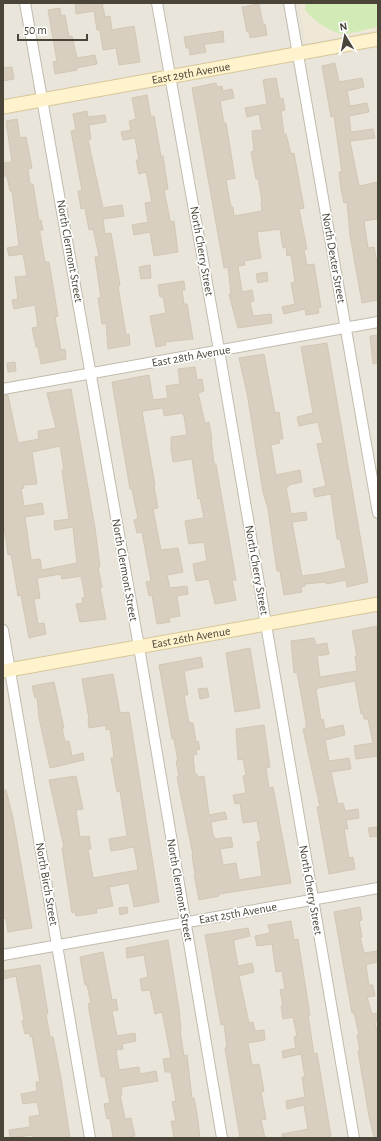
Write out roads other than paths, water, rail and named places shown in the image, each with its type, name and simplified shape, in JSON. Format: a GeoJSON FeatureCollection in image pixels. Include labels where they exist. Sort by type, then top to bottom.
{"type":"FeatureCollection","features":[{"type":"Feature","properties":{"kind":"street","name":"North Clermont Street"},"geometry":{"type":"LineString","coordinates":[[25,3],[139,647],[222,1138]]}},
{"type":"Feature","properties":{"kind":"street","name":"North Cherry Street"},"geometry":{"type":"LineString","coordinates":[[157,3],[219,350],[354,1138]]}},
{"type":"Feature","properties":{"kind":"street","name":"North Dexter Street"},"geometry":{"type":"LineString","coordinates":[[289,3],[347,328],[378,513]]}},
{"type":"Feature","properties":{"kind":"street","name":"East 29th Avenue"},"geometry":{"type":"LineString","coordinates":[[3,106],[378,39]]}},
{"type":"Feature","properties":{"kind":"street","name":"East 28th Avenue"},"geometry":{"type":"LineString","coordinates":[[3,389],[378,322]]}},
{"type":"Feature","properties":{"kind":"street","name":"East 26th Avenue"},"geometry":{"type":"LineString","coordinates":[[6,670],[378,604]]}},
{"type":"Feature","properties":{"kind":"street","name":"North Birch Street"},"geometry":{"type":"LineString","coordinates":[[3,630],[6,670],[58,945],[90,1138]]}},
{"type":"Feature","properties":{"kind":"street","name":"East 25th Avenue"},"geometry":{"type":"LineString","coordinates":[[3,955],[378,888]]}}]}
